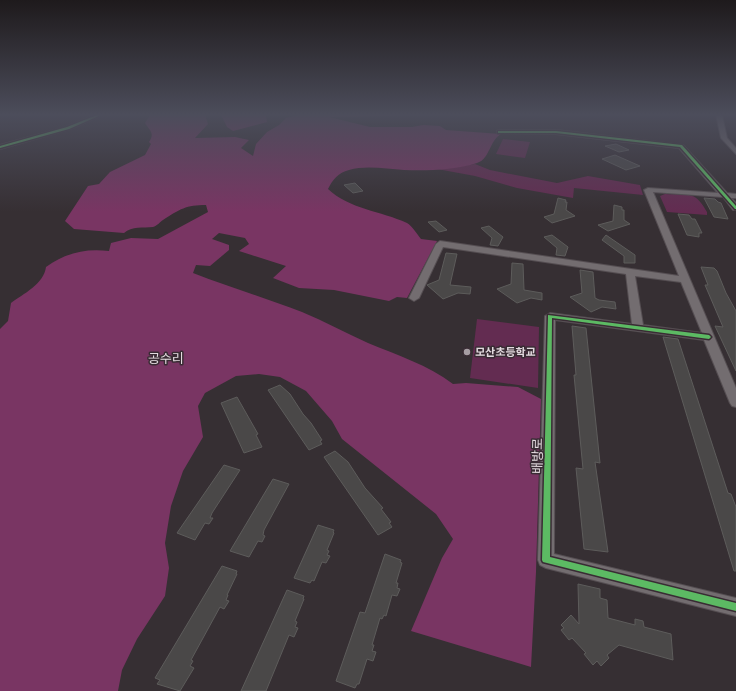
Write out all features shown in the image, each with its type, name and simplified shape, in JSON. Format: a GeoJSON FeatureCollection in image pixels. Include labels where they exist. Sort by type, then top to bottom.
{"type":"FeatureCollection","features":[{"type":"Feature","properties":{"kind":"street"},"geometry":{"type":"LineString","coordinates":[[682,147],[736,208]]}},
{"type":"Feature","properties":{"kind":"street"},"geometry":{"type":"LineString","coordinates":[[736,196],[648,190],[709,338],[731,379],[736,403]]}},
{"type":"Feature","properties":{"kind":"street"},"geometry":{"type":"LineString","coordinates":[[414,298],[440,244],[685,280]]}},
{"type":"Feature","properties":{"kind":"street"},"geometry":{"type":"LineString","coordinates":[[630,272],[638,327]]}},
{"type":"Feature","properties":{"kind":"street","name":"배방로"},"geometry":{"type":"LineString","coordinates":[[709,338],[550,316],[546,560],[736,607]]}},
{"type":"Feature","properties":{"kind":"shaded area"},"geometry":{"type":"Polygon","coordinates":[[[149,147],[242,147],[253,156],[255,147],[491,147],[485,158],[481,161],[460,167],[431,170],[384,168],[356,169],[345,171],[334,179],[330,185],[328,189],[336,196],[355,205],[407,223],[413,228],[421,239],[437,241],[407,298],[397,297],[389,301],[334,290],[299,288],[273,278],[286,266],[239,251],[249,244],[245,238],[219,233],[212,239],[229,245],[229,250],[210,266],[196,265],[193,273],[310,316],[368,343],[423,366],[453,384],[466,383],[518,387],[541,399],[536,572],[531,667],[411,631],[442,558],[453,539],[436,514],[342,439],[332,421],[306,391],[280,377],[259,374],[236,376],[205,393],[198,406],[203,437],[183,471],[171,506],[165,543],[169,568],[165,596],[137,639],[122,670],[118,691],[0,691],[0,329],[8,321],[11,303],[37,283],[41,279],[46,267],[53,262],[68,255],[84,251],[109,251],[111,243],[131,238],[158,239],[208,212],[206,205],[183,208],[153,227],[134,228],[124,233],[74,229],[65,221],[88,186],[99,184],[110,172],[145,155],[149,147]]]}},
{"type":"Feature","properties":{"kind":"shaded area"},"geometry":{"type":"Polygon","coordinates":[[[499,147],[528,147],[525,158],[496,154],[499,147]]]}},
{"type":"Feature","properties":{"kind":"shaded area"},"geometry":{"type":"Polygon","coordinates":[[[475,164],[490,170],[557,183],[588,176],[640,185],[643,195],[574,188],[573,198],[517,188],[475,176],[437,169],[475,164]]]}},
{"type":"Feature","properties":{"kind":"shaded area"},"geometry":{"type":"Polygon","coordinates":[[[665,194],[685,194],[695,197],[703,205],[707,215],[667,212],[660,196],[665,194]]]}},
{"type":"Feature","properties":{"kind":"shaded area"},"geometry":{"type":"Polygon","coordinates":[[[477,319],[539,327],[538,388],[470,378],[477,319]]]}},
{"type":"Feature","properties":{"kind":"building"},"geometry":{"type":"Polygon","coordinates":[[[608,147],[623,147],[629,150],[619,152],[608,147]]]}},
{"type":"Feature","properties":{"kind":"building"},"geometry":{"type":"Polygon","coordinates":[[[615,155],[640,166],[626,170],[602,159],[615,155]]]}},
{"type":"Feature","properties":{"kind":"building"},"geometry":{"type":"Polygon","coordinates":[[[355,183],[363,191],[353,193],[344,185],[355,183]]]}},
{"type":"Feature","properties":{"kind":"building"},"geometry":{"type":"Polygon","coordinates":[[[558,198],[566,200],[566,210],[575,216],[552,223],[544,217],[554,214],[558,198]]]}},
{"type":"Feature","properties":{"kind":"building"},"geometry":{"type":"Polygon","coordinates":[[[704,198],[715,199],[721,203],[728,219],[714,217],[704,198]]]}},
{"type":"Feature","properties":{"kind":"building"},"geometry":{"type":"Polygon","coordinates":[[[614,205],[622,207],[622,210],[624,210],[624,220],[630,224],[608,231],[598,225],[613,221],[614,205]]]}},
{"type":"Feature","properties":{"kind":"building"},"geometry":{"type":"Polygon","coordinates":[[[678,214],[689,215],[692,219],[695,219],[702,233],[699,233],[699,237],[687,235],[678,214]]]}},
{"type":"Feature","properties":{"kind":"building"},"geometry":{"type":"Polygon","coordinates":[[[436,221],[447,230],[439,232],[428,222],[436,221]]]}},
{"type":"Feature","properties":{"kind":"building"},"geometry":{"type":"Polygon","coordinates":[[[489,226],[503,237],[498,246],[490,245],[492,238],[481,228],[489,226]]]}},
{"type":"Feature","properties":{"kind":"building"},"geometry":{"type":"Polygon","coordinates":[[[552,235],[568,247],[565,256],[556,255],[557,248],[544,237],[552,235]]]}},
{"type":"Feature","properties":{"kind":"building"},"geometry":{"type":"Polygon","coordinates":[[[606,235],[635,255],[635,263],[624,263],[624,256],[602,240],[606,235]]]}},
{"type":"Feature","properties":{"kind":"building"},"geometry":{"type":"Polygon","coordinates":[[[446,253],[457,254],[450,285],[471,287],[470,294],[458,293],[443,299],[427,285],[439,280],[446,253]]]}},
{"type":"Feature","properties":{"kind":"building"},"geometry":{"type":"Polygon","coordinates":[[[512,263],[523,264],[524,290],[542,293],[542,300],[531,298],[517,303],[497,289],[511,284],[512,263]]]}},
{"type":"Feature","properties":{"kind":"building"},"geometry":{"type":"Polygon","coordinates":[[[701,267],[714,268],[717,271],[726,293],[736,311],[736,371],[715,326],[723,327],[705,285],[708,285],[701,267]]]}},
{"type":"Feature","properties":{"kind":"building"},"geometry":{"type":"Polygon","coordinates":[[[580,270],[593,272],[595,298],[615,302],[616,309],[602,307],[591,312],[570,297],[582,293],[580,270]]]}},
{"type":"Feature","properties":{"kind":"building"},"geometry":{"type":"Polygon","coordinates":[[[572,326],[586,328],[600,463],[595,462],[608,552],[584,549],[576,468],[583,469],[574,375],[576,375],[572,326]]]}},
{"type":"Feature","properties":{"kind":"building"},"geometry":{"type":"Polygon","coordinates":[[[663,337],[678,339],[728,493],[731,494],[736,507],[736,571],[734,571],[663,337]]]}},
{"type":"Feature","properties":{"kind":"building"},"geometry":{"type":"Polygon","coordinates":[[[280,385],[290,394],[303,414],[311,423],[322,440],[320,441],[322,444],[309,450],[268,390],[280,385]]]}},
{"type":"Feature","properties":{"kind":"building"},"geometry":{"type":"Polygon","coordinates":[[[237,397],[258,434],[256,435],[262,447],[244,453],[221,403],[237,397]]]}},
{"type":"Feature","properties":{"kind":"building"},"geometry":{"type":"Polygon","coordinates":[[[335,451],[348,462],[365,488],[383,508],[381,509],[391,522],[389,523],[392,527],[378,535],[324,457],[335,451]]]}},
{"type":"Feature","properties":{"kind":"building"},"geometry":{"type":"Polygon","coordinates":[[[224,465],[240,470],[212,513],[210,518],[213,518],[209,524],[205,523],[195,540],[177,533],[224,465]]]}},
{"type":"Feature","properties":{"kind":"building"},"geometry":{"type":"Polygon","coordinates":[[[273,479],[289,484],[264,530],[263,535],[265,536],[262,542],[258,541],[249,557],[230,551],[273,479]]]}},
{"type":"Feature","properties":{"kind":"building"},"geometry":{"type":"Polygon","coordinates":[[[318,525],[334,530],[334,533],[327,550],[329,551],[327,555],[330,556],[326,563],[322,562],[314,581],[312,580],[310,583],[294,578],[318,525]]]}},
{"type":"Feature","properties":{"kind":"building"},"geometry":{"type":"Polygon","coordinates":[[[385,554],[401,560],[400,562],[402,563],[396,583],[398,583],[397,588],[400,589],[397,596],[392,595],[386,616],[384,615],[382,619],[380,618],[372,645],[374,645],[372,651],[376,652],[373,661],[367,659],[359,684],[357,684],[355,688],[336,681],[360,612],[365,613],[385,554]]]}},
{"type":"Feature","properties":{"kind":"building"},"geometry":{"type":"Polygon","coordinates":[[[222,566],[237,571],[237,574],[227,595],[226,600],[229,601],[224,609],[220,607],[191,660],[193,661],[190,666],[194,668],[180,691],[157,684],[160,680],[155,678],[222,566]]]}},
{"type":"Feature","properties":{"kind":"building"},"geometry":{"type":"Polygon","coordinates":[[[578,584],[600,589],[600,598],[607,600],[608,618],[635,625],[635,619],[643,621],[644,627],[671,634],[673,660],[619,645],[607,655],[609,658],[601,666],[597,661],[593,665],[584,654],[586,653],[572,638],[569,640],[561,630],[564,628],[561,625],[571,615],[579,624],[578,584]]]}},
{"type":"Feature","properties":{"kind":"building"},"geometry":{"type":"Polygon","coordinates":[[[287,590],[304,596],[295,621],[297,622],[295,627],[298,628],[294,637],[289,635],[266,691],[241,691],[287,590]]]}},
{"type":"Feature","properties":{"kind":"cycle path"},"geometry":{"type":"LineString","coordinates":[[682,147],[736,208]]}},
{"type":"Feature","properties":{"kind":"cycle path"},"geometry":{"type":"LineString","coordinates":[[709,337],[550,316],[546,560],[736,607]]}},
{"type":"Feature","properties":{"kind":"place","name":"모산초등학교"},"geometry":{"type":"Point","coordinates":[467,352]}},
{"type":"Feature","properties":{"kind":"district","name":"공수리"},"geometry":{"type":"Point","coordinates":[166,358]}}]}
